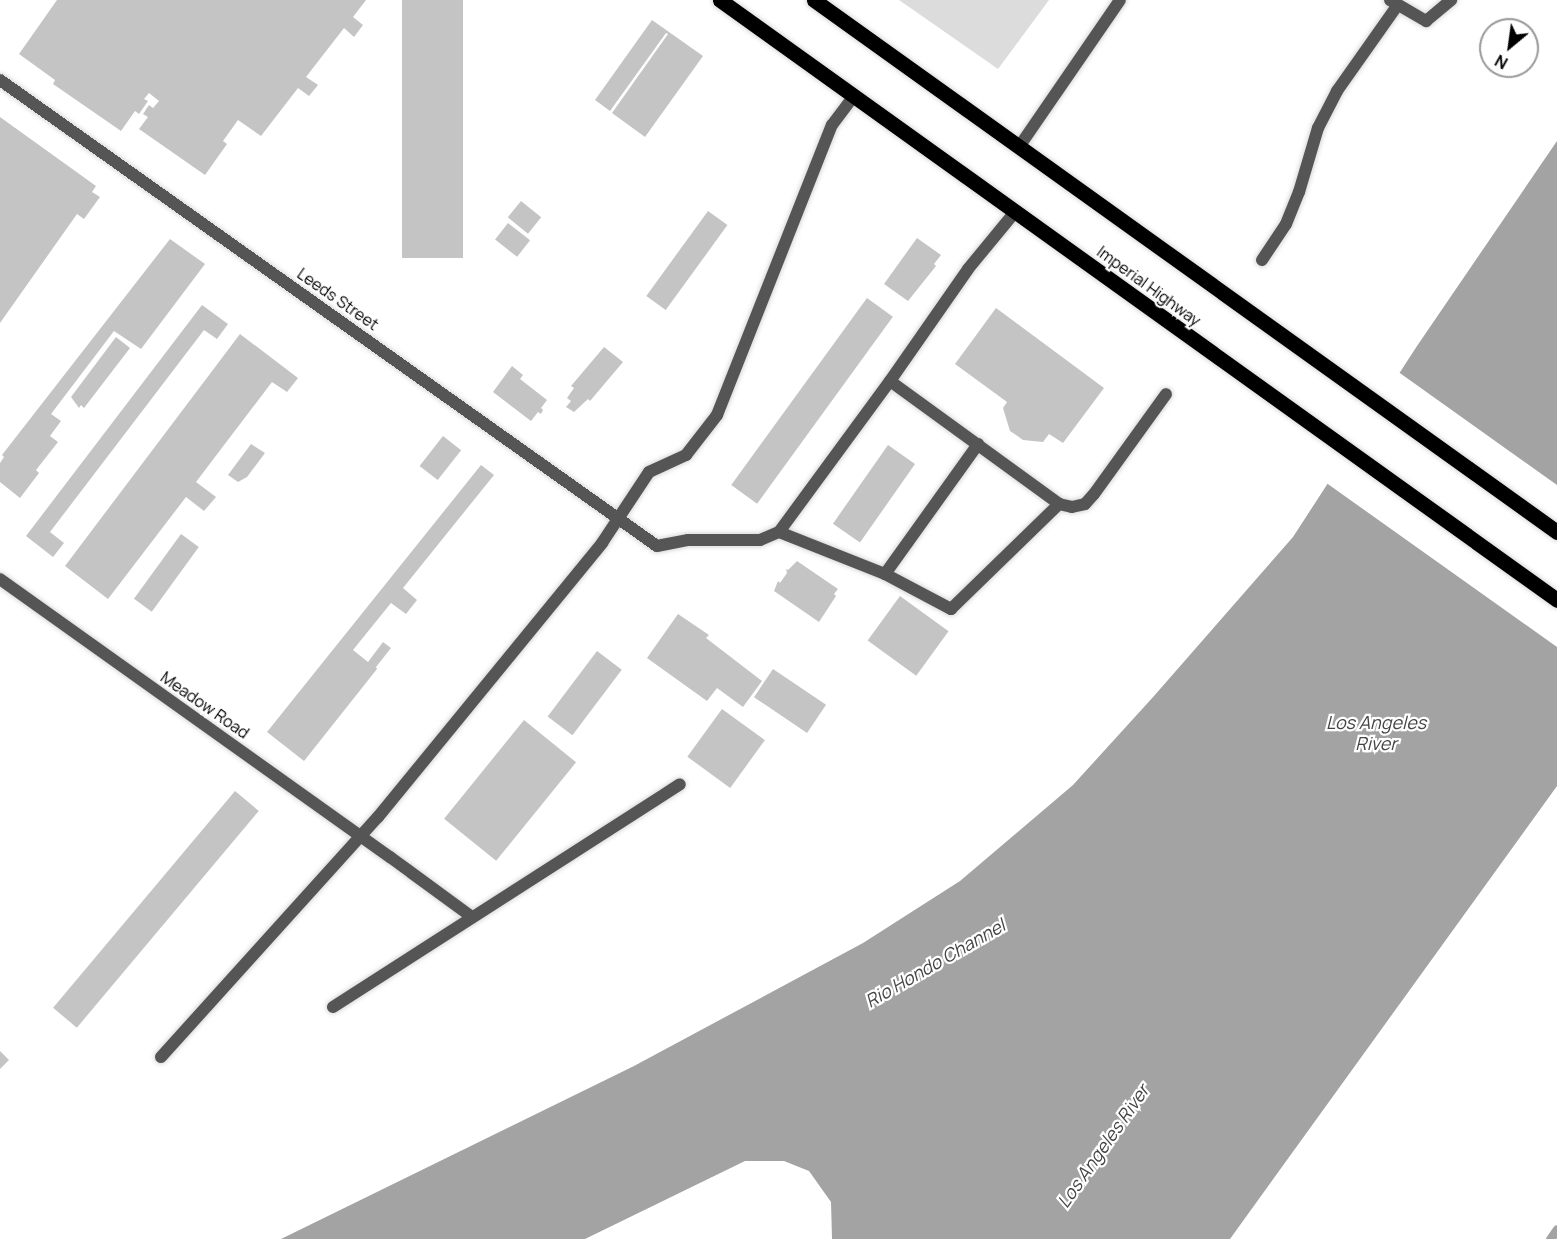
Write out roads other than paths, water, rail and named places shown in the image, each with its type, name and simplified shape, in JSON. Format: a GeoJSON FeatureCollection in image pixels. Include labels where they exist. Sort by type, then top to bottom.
{"type":"FeatureCollection","features":[{"type":"Feature","properties":{"kind":"main road","name":"Imperial Highway"},"geometry":{"type":"LineString","coordinates":[[720,0],[1557,600]]}},
{"type":"Feature","properties":{"kind":"main road"},"geometry":{"type":"LineString","coordinates":[[814,0],[1557,532]]}},
{"type":"Feature","properties":{"kind":"street"},"geometry":{"type":"LineString","coordinates":[[1019,147],[1120,0]]}},
{"type":"Feature","properties":{"kind":"street"},"geometry":{"type":"LineString","coordinates":[[1262,260],[1286,224],[1299,192],[1318,128],[1337,91],[1394,3],[1426,21],[1451,0]]}},
{"type":"Feature","properties":{"kind":"street","name":"Leeds Street"},"geometry":{"type":"LineString","coordinates":[[0,80],[657,546],[688,540],[760,540],[779,532]]}},
{"type":"Feature","properties":{"kind":"street"},"geometry":{"type":"LineString","coordinates":[[161,1057],[362,836],[602,543],[650,472],[686,455],[717,415],[832,125],[854,96]]}},
{"type":"Feature","properties":{"kind":"street"},"geometry":{"type":"LineString","coordinates":[[1015,212],[968,269],[890,381],[779,532],[885,574],[951,609],[1059,504]]}},
{"type":"Feature","properties":{"kind":"street"},"geometry":{"type":"LineString","coordinates":[[890,381],[1059,504],[1072,507],[1085,504],[1166,394]]}},
{"type":"Feature","properties":{"kind":"street"},"geometry":{"type":"LineString","coordinates":[[885,574],[978,444]]}},
{"type":"Feature","properties":{"kind":"street","name":"Meadow Road"},"geometry":{"type":"LineString","coordinates":[[0,579],[362,836],[472,917]]}},
{"type":"Feature","properties":{"kind":"street"},"geometry":{"type":"LineString","coordinates":[[333,1006],[680,784]]}},
{"type":"Feature","properties":{"kind":"water","name":"Los Angeles River"},"geometry":{"type":"Polygon","coordinates":[[[1557,141],[1557,786],[1230,1239],[832,1239],[831,1202],[809,1171],[784,1161],[745,1161],[585,1239],[281,1239],[634,1066],[863,943],[960,881],[1073,785],[1293,537],[1417,346],[1557,141]]]}},
{"type":"Feature","properties":{"kind":"waterway"},"geometry":{"type":"LineString","coordinates":[[1550,1239],[1557,1229]]}},
{"type":"Feature","properties":{"kind":"water label","name":"Rio Hondo Channel"},"geometry":{"type":"Point","coordinates":[935,963]}}]}
